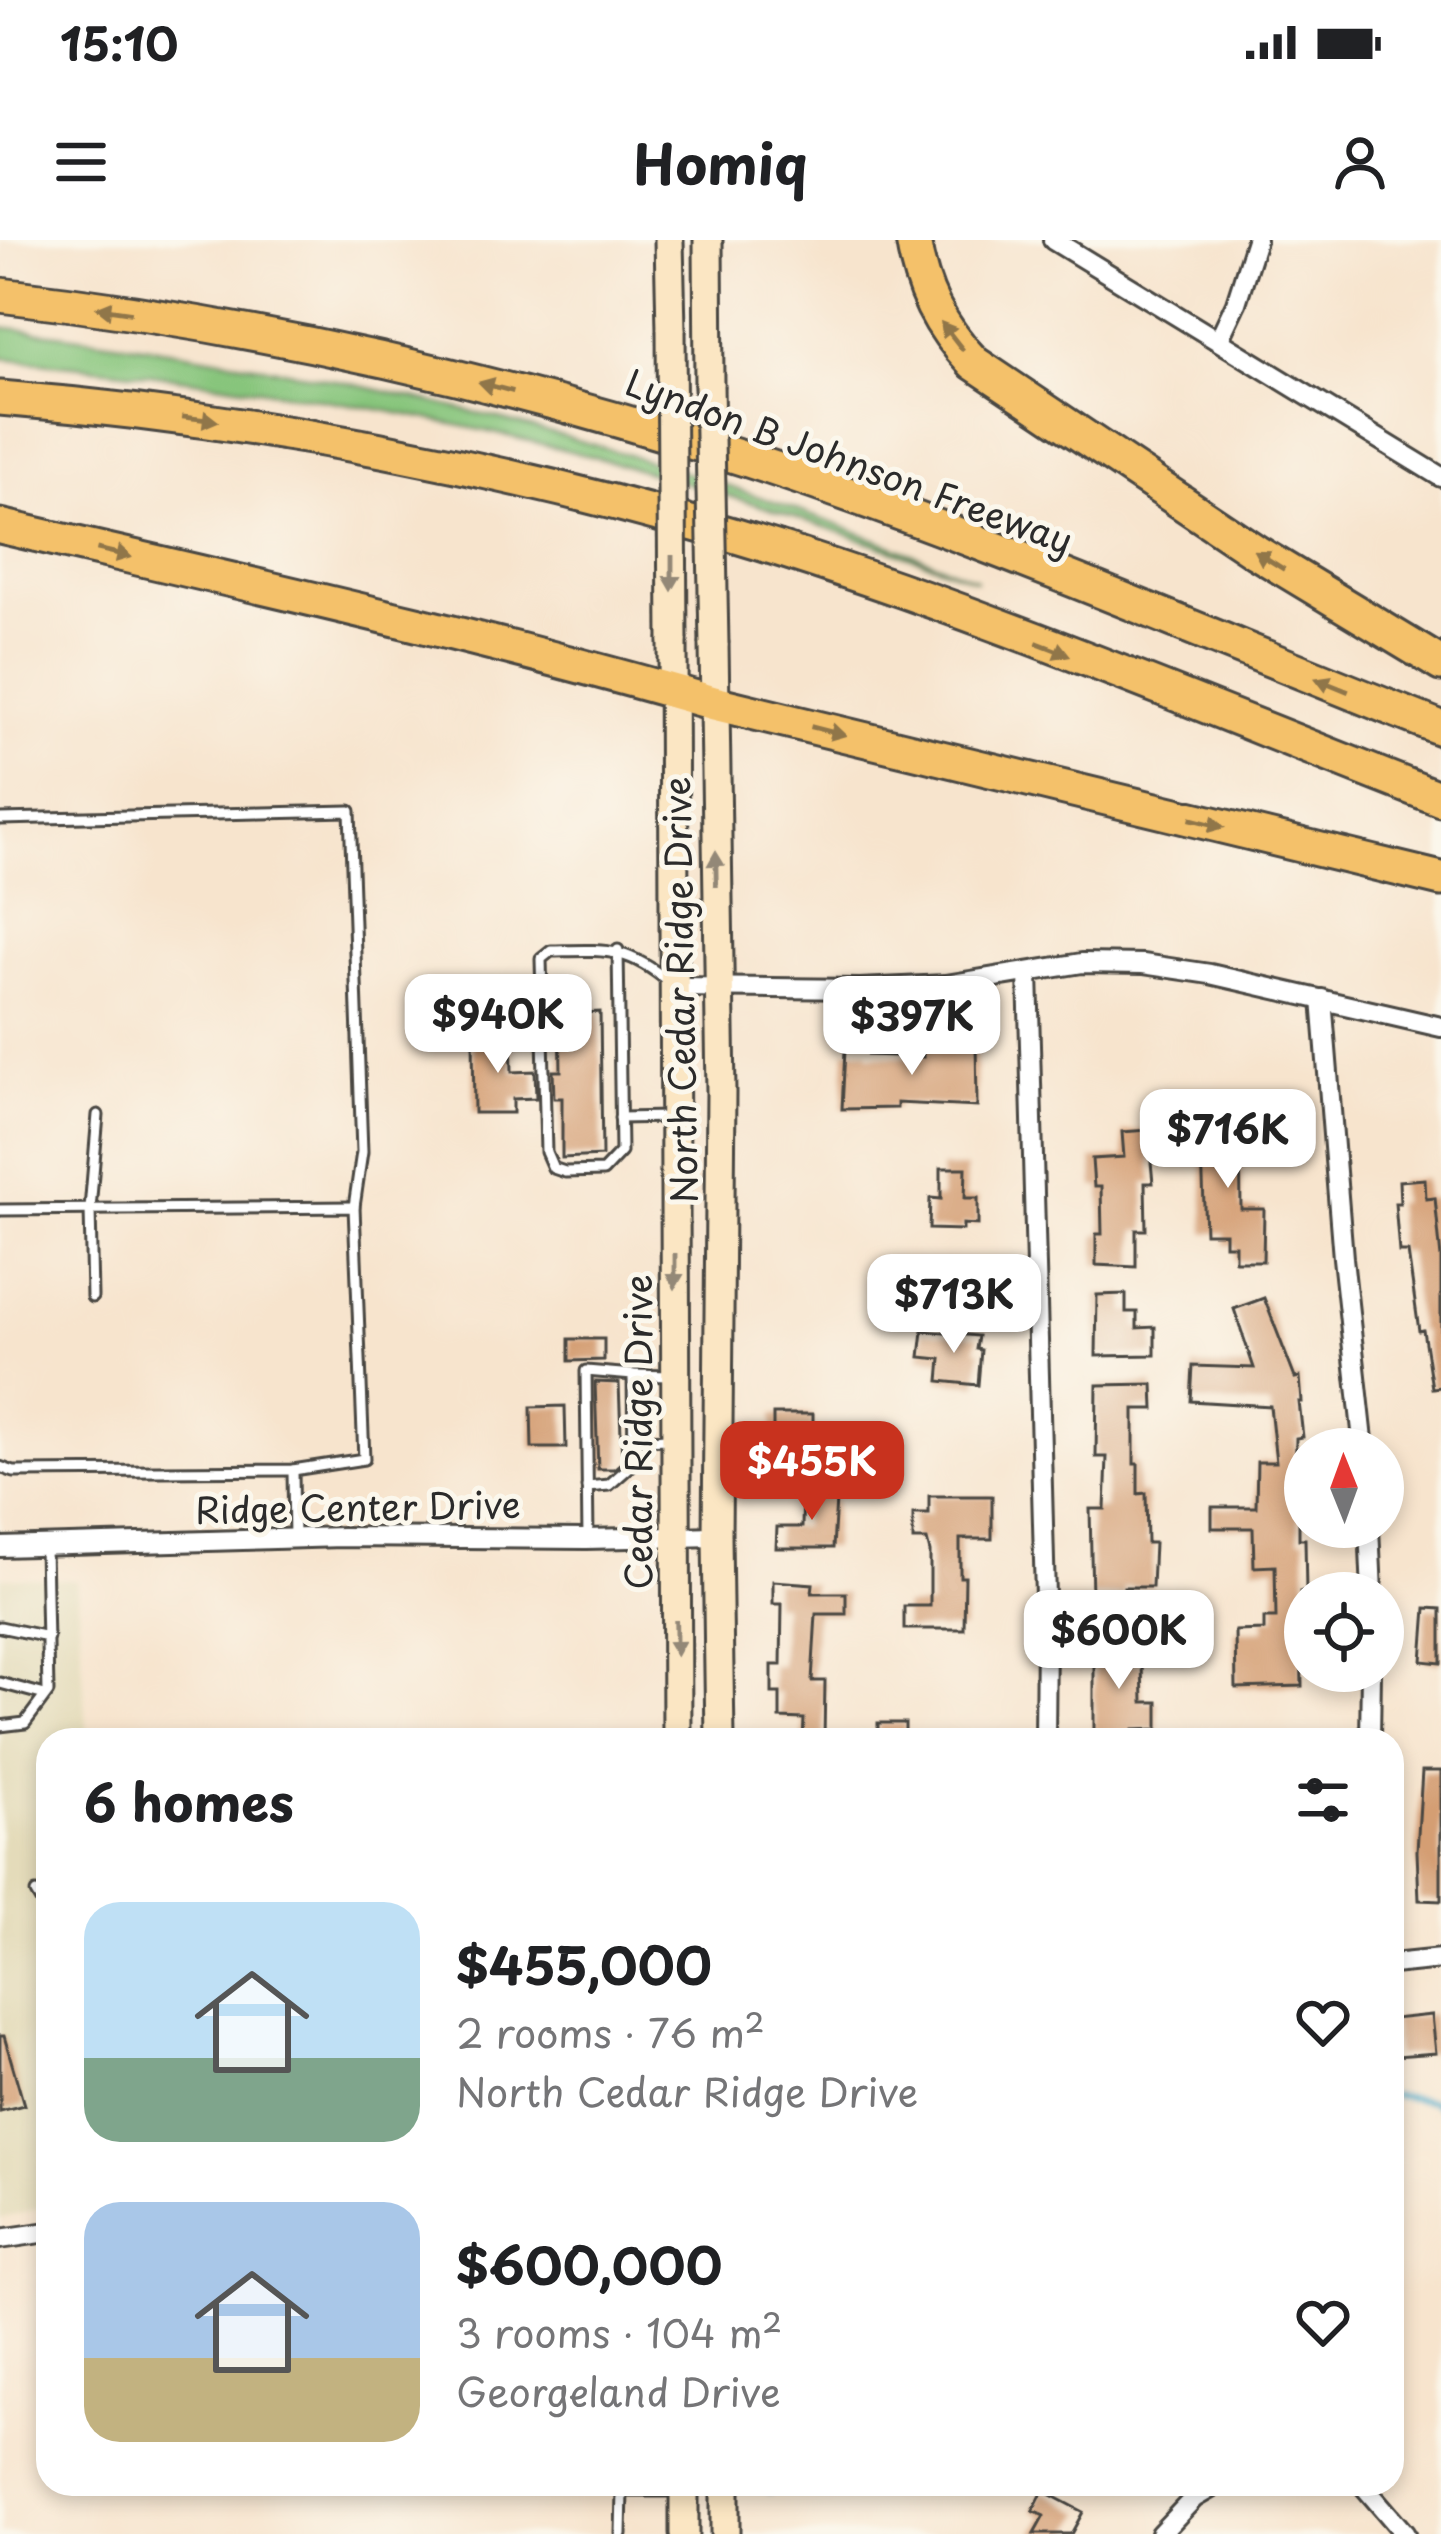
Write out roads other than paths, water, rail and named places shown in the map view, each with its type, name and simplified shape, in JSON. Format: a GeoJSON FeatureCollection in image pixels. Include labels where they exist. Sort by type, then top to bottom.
{"type":"FeatureCollection","features":[{"type":"Feature","properties":{"kind":"highway"},"geometry":{"type":"LineString","coordinates":[[913,240],[932,309],[974,363],[1256,551],[1441,664]]}},
{"type":"Feature","properties":{"kind":"highway","name":"Lyndon B Johnson Freeway"},"geometry":{"type":"LineString","coordinates":[[0,295],[308,344],[609,417],[887,509],[1441,728]]}},
{"type":"Feature","properties":{"kind":"highway"},"geometry":{"type":"LineString","coordinates":[[0,398],[182,416],[314,436],[458,464],[655,514],[944,607],[1441,799]]}},
{"type":"Feature","properties":{"kind":"highway"},"geometry":{"type":"LineString","coordinates":[[0,526],[496,643],[714,704],[1441,879]]}},
{"type":"Feature","properties":{"kind":"main road"},"geometry":{"type":"LineString","coordinates":[[669,240],[675,692]]}},
{"type":"Feature","properties":{"kind":"main road","name":"North Cedar Ridge Drive"},"geometry":{"type":"LineString","coordinates":[[708,240],[721,1105],[720,1728]]}},
{"type":"Feature","properties":{"kind":"main road","name":"Cedar Ridge Drive"},"geometry":{"type":"LineString","coordinates":[[675,692],[677,1728]]}},
{"type":"Feature","properties":{"kind":"main road"},"geometry":{"type":"LineString","coordinates":[[684,2496],[684,2534]]}},
{"type":"Feature","properties":{"kind":"main road"},"geometry":{"type":"LineString","coordinates":[[725,2496],[725,2534]]}},
{"type":"Feature","properties":{"kind":"street"},"geometry":{"type":"LineString","coordinates":[[1053,240],[1441,477]]}},
{"type":"Feature","properties":{"kind":"street"},"geometry":{"type":"LineString","coordinates":[[1219,339],[1237,303],[1256,240]]}},
{"type":"Feature","properties":{"kind":"street"},"geometry":{"type":"LineString","coordinates":[[674,987],[946,985],[1082,963],[1143,964],[1210,974],[1441,1027]]}},
{"type":"Feature","properties":{"kind":"street"},"geometry":{"type":"LineString","coordinates":[[1028,973],[1045,1728]]}},
{"type":"Feature","properties":{"kind":"street"},"geometry":{"type":"LineString","coordinates":[[1322,999],[1362,1428]]}},
{"type":"Feature","properties":{"kind":"street","name":"Ridge Center Drive"},"geometry":{"type":"LineString","coordinates":[[0,1547],[717,1536]]}},
{"type":"Feature","properties":{"kind":"street"},"geometry":{"type":"LineString","coordinates":[[1370,1728],[1371,1692]]}},
{"type":"Feature","properties":{"kind":"street"},"geometry":{"type":"LineString","coordinates":[[1404,1963],[1441,1959]]}},
{"type":"Feature","properties":{"kind":"street"},"geometry":{"type":"LineString","coordinates":[[0,2240],[36,2234]]}},
{"type":"Feature","properties":{"kind":"street"},"geometry":{"type":"LineString","coordinates":[[1160,2534],[1197,2496]]}},
{"type":"Feature","properties":{"kind":"street"},"geometry":{"type":"LineString","coordinates":[[1376,2496],[1405,2534]]}},
{"type":"Feature","properties":{"kind":"lane"},"geometry":{"type":"LineString","coordinates":[[0,819],[350,811],[362,1152],[354,1207],[364,1460],[292,1470],[14,1472],[0,1467]]}},
{"type":"Feature","properties":{"kind":"lane"},"geometry":{"type":"LineString","coordinates":[[618,950],[621,1152],[603,1171],[553,1168],[546,1152],[542,959],[551,951],[618,950],[644,961],[674,987]]}},
{"type":"Feature","properties":{"kind":"lane"},"geometry":{"type":"LineString","coordinates":[[92,1298],[90,1209],[98,1115]]}},
{"type":"Feature","properties":{"kind":"lane"},"geometry":{"type":"LineString","coordinates":[[620,1118],[676,1117]]}},
{"type":"Feature","properties":{"kind":"lane"},"geometry":{"type":"LineString","coordinates":[[0,1210],[354,1207]]}},
{"type":"Feature","properties":{"kind":"lane"},"geometry":{"type":"LineString","coordinates":[[588,1539],[586,1371],[675,1376]]}},
{"type":"Feature","properties":{"kind":"lane"},"geometry":{"type":"LineString","coordinates":[[587,1487],[609,1485],[634,1463],[633,1375]]}},
{"type":"Feature","properties":{"kind":"lane"},"geometry":{"type":"LineString","coordinates":[[635,1440],[675,1439]]}},
{"type":"Feature","properties":{"kind":"lane"},"geometry":{"type":"LineString","coordinates":[[292,1470],[294,1539]]}},
{"type":"Feature","properties":{"kind":"lane"},"geometry":{"type":"LineString","coordinates":[[0,1726],[26,1723],[46,1695],[45,1547]]}},
{"type":"Feature","properties":{"kind":"lane"},"geometry":{"type":"LineString","coordinates":[[0,1627],[48,1637]]}},
{"type":"Feature","properties":{"kind":"lane"},"geometry":{"type":"LineString","coordinates":[[0,1683],[46,1695]]}},
{"type":"Feature","properties":{"kind":"lane"},"geometry":{"type":"LineString","coordinates":[[620,2534],[622,2496]]}},
{"type":"Feature","properties":{"kind":"waterway"},"geometry":{"type":"LineString","coordinates":[[1404,2097],[1433,2101],[1441,2108]]}}]}
